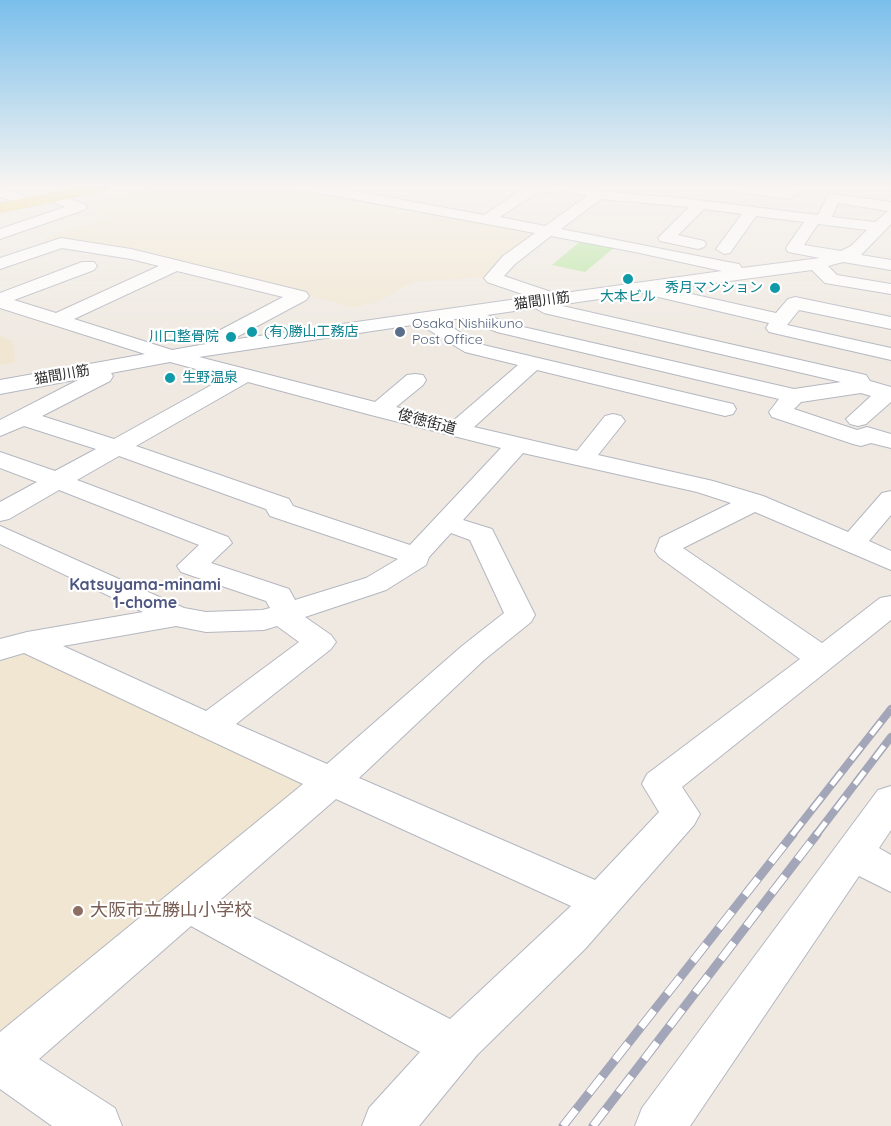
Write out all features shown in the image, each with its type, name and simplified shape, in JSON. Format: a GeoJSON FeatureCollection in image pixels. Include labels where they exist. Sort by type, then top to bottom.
{"type":"FeatureCollection","features":[{"type":"Feature","properties":{"kind":"street"},"geometry":{"type":"LineString","coordinates":[[537,240],[509,260],[493,278],[554,299]]}},
{"type":"Feature","properties":{"kind":"street"},"geometry":{"type":"LineString","coordinates":[[590,240],[750,272]]}},
{"type":"Feature","properties":{"kind":"street"},"geometry":{"type":"LineString","coordinates":[[674,240],[814,265],[831,279],[891,289]]}},
{"type":"Feature","properties":{"kind":"street"},"geometry":{"type":"LineString","coordinates":[[724,249],[731,240]]}},
{"type":"Feature","properties":{"kind":"street"},"geometry":{"type":"LineString","coordinates":[[801,240],[794,248],[891,265]]}},
{"type":"Feature","properties":{"kind":"street","name":"猫間川筋"},"geometry":{"type":"LineString","coordinates":[[0,387],[182,354],[554,299],[814,265],[845,256],[857,250],[867,240]]}},
{"type":"Feature","properties":{"kind":"street"},"geometry":{"type":"LineString","coordinates":[[0,264],[61,243],[131,254],[300,296],[182,354]]}},
{"type":"Feature","properties":{"kind":"street"},"geometry":{"type":"LineString","coordinates":[[57,320],[175,265]]}},
{"type":"Feature","properties":{"kind":"street"},"geometry":{"type":"LineString","coordinates":[[0,301],[88,266]]}},
{"type":"Feature","properties":{"kind":"street"},"geometry":{"type":"LineString","coordinates":[[850,282],[841,299],[891,309]]}},
{"type":"Feature","properties":{"kind":"street"},"geometry":{"type":"LineString","coordinates":[[642,288],[780,320]]}},
{"type":"Feature","properties":{"kind":"street","name":"俊徳街道"},"geometry":{"type":"LineString","coordinates":[[0,301],[57,320],[182,354],[245,375],[517,446],[704,486],[754,502],[891,561]]}},
{"type":"Feature","properties":{"kind":"street"},"geometry":{"type":"LineString","coordinates":[[527,303],[858,380],[880,388]]}},
{"type":"Feature","properties":{"kind":"street"},"geometry":{"type":"LineString","coordinates":[[891,323],[795,303],[776,328],[891,354]]}},
{"type":"Feature","properties":{"kind":"street"},"geometry":{"type":"LineString","coordinates":[[464,313],[504,328],[794,396],[880,388]]}},
{"type":"Feature","properties":{"kind":"street"},"geometry":{"type":"LineString","coordinates":[[423,318],[472,348],[725,410]]}},
{"type":"Feature","properties":{"kind":"street"},"geometry":{"type":"LineString","coordinates":[[457,430],[533,363]]}},
{"type":"Feature","properties":{"kind":"street"},"geometry":{"type":"LineString","coordinates":[[0,429],[125,364]]}},
{"type":"Feature","properties":{"kind":"street"},"geometry":{"type":"LineString","coordinates":[[0,513],[245,375]]}},
{"type":"Feature","properties":{"kind":"street"},"geometry":{"type":"LineString","coordinates":[[379,410],[415,380]]}},
{"type":"Feature","properties":{"kind":"street"},"geometry":{"type":"LineString","coordinates":[[858,419],[880,388]]}},
{"type":"Feature","properties":{"kind":"street"},"geometry":{"type":"LineString","coordinates":[[794,396],[780,412],[861,439],[867,434],[891,441]]}},
{"type":"Feature","properties":{"kind":"street"},"geometry":{"type":"LineString","coordinates":[[24,418],[280,505],[279,510],[415,555]]}},
{"type":"Feature","properties":{"kind":"street"},"geometry":{"type":"LineString","coordinates":[[582,460],[613,421]]}},
{"type":"Feature","properties":{"kind":"street"},"geometry":{"type":"LineString","coordinates":[[0,534],[176,616],[206,622],[264,620],[376,584],[406,567],[416,560],[415,555],[517,446]]}},
{"type":"Feature","properties":{"kind":"street"},"geometry":{"type":"LineString","coordinates":[[0,459],[218,543],[191,566],[278,595],[284,613],[320,642],[209,727]]}},
{"type":"Feature","properties":{"kind":"street"},"geometry":{"type":"LineString","coordinates":[[855,544],[891,499]]}},
{"type":"Feature","properties":{"kind":"street"},"geometry":{"type":"LineString","coordinates":[[754,502],[670,544],[669,551],[823,659]]}},
{"type":"Feature","properties":{"kind":"street"},"geometry":{"type":"LineString","coordinates":[[97,1126],[43,1092],[1,1061],[316,795],[473,653],[520,615],[482,535],[445,523]]}},
{"type":"Feature","properties":{"kind":"street"},"geometry":{"type":"LineString","coordinates":[[387,1126],[455,1046],[570,936],[681,814],[660,784],[891,605]]}},
{"type":"Feature","properties":{"kind":"street"},"geometry":{"type":"LineString","coordinates":[[14,646],[176,616]]}},
{"type":"Feature","properties":{"kind":"street"},"geometry":{"type":"LineString","coordinates":[[14,646],[209,727],[601,901]]}},
{"type":"Feature","properties":{"kind":"street"},"geometry":{"type":"LineString","coordinates":[[660,1126],[891,800]]}},
{"type":"Feature","properties":{"kind":"street"},"geometry":{"type":"LineString","coordinates":[[853,853],[891,875]]}},
{"type":"Feature","properties":{"kind":"street"},"geometry":{"type":"LineString","coordinates":[[187,903],[455,1046]]}},
{"type":"Feature","properties":{"kind":"shaded area"},"geometry":{"type":"Polygon","coordinates":[[[46,240],[530,240],[483,277],[413,282],[377,302],[352,307],[128,251],[46,240]]]}},
{"type":"Feature","properties":{"kind":"shaded area"},"geometry":{"type":"Polygon","coordinates":[[[0,336],[13,341],[15,362],[0,365],[0,336]]]}},
{"type":"Feature","properties":{"kind":"shaded area","name":"大阪市立勝山小学校"},"geometry":{"type":"Polygon","coordinates":[[[23,648],[305,780],[306,788],[0,1033],[0,655],[23,648]]]}},
{"type":"Feature","properties":{"kind":"green space"},"geometry":{"type":"Polygon","coordinates":[[[582,240],[616,246],[585,272],[552,265],[582,240]]]}},
{"type":"Feature","properties":{"kind":"railway"},"geometry":{"type":"LineString","coordinates":[[792,835],[891,709]]}},
{"type":"Feature","properties":{"kind":"railway"},"geometry":{"type":"LineString","coordinates":[[816,835],[891,737]]}},
{"type":"Feature","properties":{"kind":"railway"},"geometry":{"type":"LineString","coordinates":[[563,1126],[793,834]]}},
{"type":"Feature","properties":{"kind":"railway"},"geometry":{"type":"LineString","coordinates":[[593,1126],[817,834]]}},
{"type":"Feature","properties":{"kind":"place","name":"大本ビル"},"geometry":{"type":"Point","coordinates":[628,279]}},
{"type":"Feature","properties":{"kind":"place","name":"秀月マンション"},"geometry":{"type":"Point","coordinates":[775,288]}},
{"type":"Feature","properties":{"kind":"place","name":"(有)勝山工務店"},"geometry":{"type":"Point","coordinates":[252,332]}},
{"type":"Feature","properties":{"kind":"place","name":"Osaka Nishiikuno Post Office"},"geometry":{"type":"Point","coordinates":[400,332]}},
{"type":"Feature","properties":{"kind":"place","name":"川口整骨院"},"geometry":{"type":"Point","coordinates":[231,337]}},
{"type":"Feature","properties":{"kind":"place","name":"生野温泉"},"geometry":{"type":"Point","coordinates":[170,378]}},
{"type":"Feature","properties":{"kind":"place","name":"大阪市立勝山小学校"},"geometry":{"type":"Point","coordinates":[78,911]}},
{"type":"Feature","properties":{"kind":"district","name":"Katsuyama-minami 1-chome"},"geometry":{"type":"Point","coordinates":[145,594]}}]}
